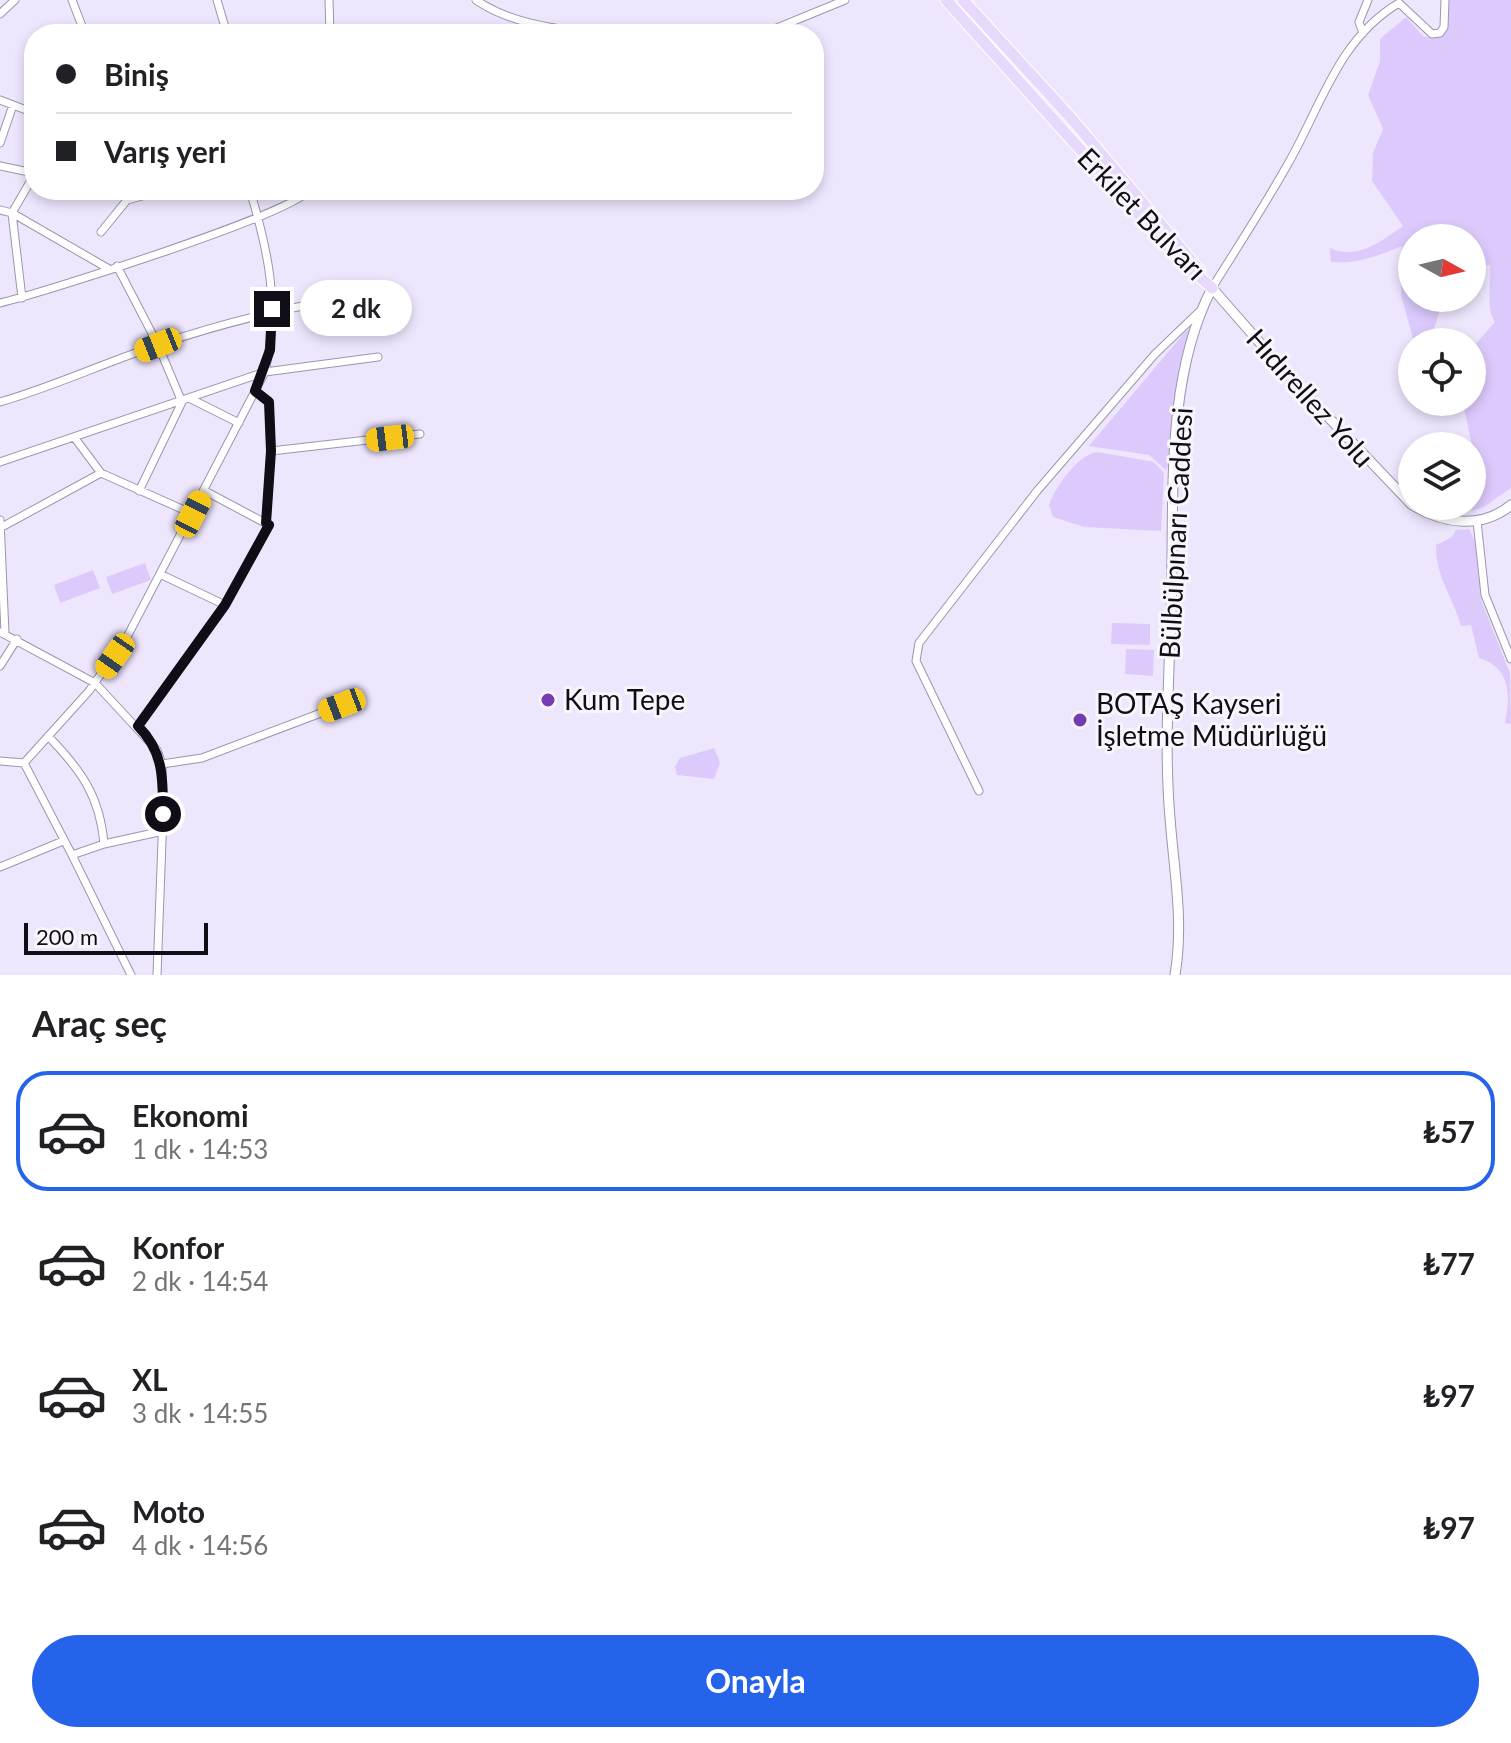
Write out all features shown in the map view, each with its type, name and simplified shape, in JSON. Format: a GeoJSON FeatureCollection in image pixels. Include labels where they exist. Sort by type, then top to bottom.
{"type":"FeatureCollection","features":[{"type":"Feature","properties":{"kind":"main road","name":"Erkilet Bulvarı"},"geometry":{"type":"LineString","coordinates":[[946,0],[1175,255],[1212,288]]}},
{"type":"Feature","properties":{"kind":"main road","name":"Erkilet Bulvarı"},"geometry":{"type":"LineString","coordinates":[[963,0],[1071,118],[1184,249],[1212,288]]}},
{"type":"Feature","properties":{"kind":"street"},"geometry":{"type":"LineString","coordinates":[[0,14],[15,0]]}},
{"type":"Feature","properties":{"kind":"street"},"geometry":{"type":"LineString","coordinates":[[72,0],[81,24]]}},
{"type":"Feature","properties":{"kind":"street"},"geometry":{"type":"LineString","coordinates":[[217,0],[224,24]]}},
{"type":"Feature","properties":{"kind":"street"},"geometry":{"type":"LineString","coordinates":[[329,0],[330,24]]}},
{"type":"Feature","properties":{"kind":"street"},"geometry":{"type":"LineString","coordinates":[[476,0],[494,11],[542,24]]}},
{"type":"Feature","properties":{"kind":"street"},"geometry":{"type":"LineString","coordinates":[[786,24],[845,0]]}},
{"type":"Feature","properties":{"kind":"street"},"geometry":{"type":"LineString","coordinates":[[1363,33],[1359,22],[1368,0]]}},
{"type":"Feature","properties":{"kind":"street"},"geometry":{"type":"LineString","coordinates":[[1212,288],[1287,167],[1337,67],[1363,33],[1399,3],[1422,28],[1437,34],[1444,27],[1445,0]]}},
{"type":"Feature","properties":{"kind":"street"},"geometry":{"type":"LineString","coordinates":[[0,100],[24,109]]}},
{"type":"Feature","properties":{"kind":"street"},"geometry":{"type":"LineString","coordinates":[[0,143],[13,105]]}},
{"type":"Feature","properties":{"kind":"street"},"geometry":{"type":"LineString","coordinates":[[0,166],[24,172]]}},
{"type":"Feature","properties":{"kind":"street"},"geometry":{"type":"LineString","coordinates":[[22,298],[12,213],[24,192]]}},
{"type":"Feature","properties":{"kind":"street"},"geometry":{"type":"LineString","coordinates":[[101,232],[127,200]]}},
{"type":"Feature","properties":{"kind":"street"},"geometry":{"type":"LineString","coordinates":[[24,763],[95,683],[127,637],[162,575],[265,372],[272,309],[269,252],[253,200]]}},
{"type":"Feature","properties":{"kind":"street"},"geometry":{"type":"LineString","coordinates":[[0,303],[258,218],[300,200]]}},
{"type":"Feature","properties":{"kind":"street"},"geometry":{"type":"LineString","coordinates":[[0,210],[12,213],[113,267],[185,399],[239,423]]}},
{"type":"Feature","properties":{"kind":"street","name":"Bülbülpınarı Caddesi"},"geometry":{"type":"LineString","coordinates":[[1175,975],[1180,902],[1170,819],[1167,755],[1175,477],[1182,399],[1201,310],[1212,288]]}},
{"type":"Feature","properties":{"kind":"street","name":"Hıdırellez Yolu"},"geometry":{"type":"LineString","coordinates":[[1212,288],[1305,394],[1398,490]]}},
{"type":"Feature","properties":{"kind":"street"},"geometry":{"type":"LineString","coordinates":[[0,402],[77,378],[158,345],[272,309],[368,294]]}},
{"type":"Feature","properties":{"kind":"street"},"geometry":{"type":"LineString","coordinates":[[979,791],[916,661],[917,648],[1037,491],[1155,354],[1201,310]]}},
{"type":"Feature","properties":{"kind":"street"},"geometry":{"type":"LineString","coordinates":[[0,462],[265,372],[378,357]]}},
{"type":"Feature","properties":{"kind":"street"},"geometry":{"type":"LineString","coordinates":[[138,726],[225,605],[269,525],[266,523],[271,451],[269,402],[255,391]]}},
{"type":"Feature","properties":{"kind":"street"},"geometry":{"type":"LineString","coordinates":[[139,491],[185,399]]}},
{"type":"Feature","properties":{"kind":"street"},"geometry":{"type":"LineString","coordinates":[[271,451],[420,434]]}},
{"type":"Feature","properties":{"kind":"street"},"geometry":{"type":"LineString","coordinates":[[74,437],[101,473],[193,514]]}},
{"type":"Feature","properties":{"kind":"street"},"geometry":{"type":"LineString","coordinates":[[101,473],[1,525],[3,633],[95,683],[154,744],[162,764],[163,831],[157,914],[157,975]]}},
{"type":"Feature","properties":{"kind":"street"},"geometry":{"type":"LineString","coordinates":[[205,491],[266,523]]}},
{"type":"Feature","properties":{"kind":"street"},"geometry":{"type":"LineString","coordinates":[[1511,505],[1492,517],[1477,521],[1485,595],[1511,659]]}},
{"type":"Feature","properties":{"kind":"street","name":"Hıdırellez Yolu"},"geometry":{"type":"LineString","coordinates":[[1465,520],[1477,521]]}},
{"type":"Feature","properties":{"kind":"street"},"geometry":{"type":"LineString","coordinates":[[162,575],[225,605]]}},
{"type":"Feature","properties":{"kind":"street"},"geometry":{"type":"LineString","coordinates":[[0,666],[17,639]]}},
{"type":"Feature","properties":{"kind":"street"},"geometry":{"type":"LineString","coordinates":[[162,764],[202,758],[342,705]]}},
{"type":"Feature","properties":{"kind":"street"},"geometry":{"type":"LineString","coordinates":[[48,736],[90,786],[101,815],[104,844]]}},
{"type":"Feature","properties":{"kind":"street"},"geometry":{"type":"LineString","coordinates":[[0,761],[24,763]]}},
{"type":"Feature","properties":{"kind":"street"},"geometry":{"type":"LineString","coordinates":[[24,763],[131,975]]}},
{"type":"Feature","properties":{"kind":"street"},"geometry":{"type":"LineString","coordinates":[[72,855],[104,844],[163,831]]}},
{"type":"Feature","properties":{"kind":"street"},"geometry":{"type":"LineString","coordinates":[[0,867],[63,841]]}},
{"type":"Feature","properties":{"kind":"shaded area"},"geometry":{"type":"Polygon","coordinates":[[[1446,0],[1511,0],[1511,488],[1486,506],[1486,432],[1469,432],[1466,416],[1486,416],[1486,332],[1495,322],[1490,302],[1490,265],[1486,266],[1486,224],[1402,224],[1372,181],[1373,153],[1383,129],[1368,95],[1380,61],[1380,39],[1406,17],[1424,37],[1439,36],[1446,0]]]}},
{"type":"Feature","properties":{"kind":"shaded area"},"geometry":{"type":"Polygon","coordinates":[[[1398,229],[1398,247],[1350,262],[1331,262],[1330,248],[1350,252],[1377,243],[1398,229]]]}},
{"type":"Feature","properties":{"kind":"shaded area"},"geometry":{"type":"Polygon","coordinates":[[[1406,312],[1439,312],[1434,328],[1410,328],[1406,312]]]}},
{"type":"Feature","properties":{"kind":"shaded area"},"geometry":{"type":"Polygon","coordinates":[[[1198,323],[1177,446],[1166,470],[1149,455],[1089,446],[1185,332],[1198,323]]]}},
{"type":"Feature","properties":{"kind":"shaded area"},"geometry":{"type":"Polygon","coordinates":[[[1098,452],[1154,462],[1164,473],[1161,531],[1084,527],[1053,517],[1049,505],[1062,481],[1083,458],[1098,452]]]}},
{"type":"Feature","properties":{"kind":"shaded area"},"geometry":{"type":"Polygon","coordinates":[[[1469,529],[1475,541],[1481,600],[1510,673],[1511,724],[1505,723],[1508,702],[1506,683],[1497,668],[1479,658],[1471,625],[1461,626],[1438,567],[1436,545],[1452,537],[1456,530],[1469,529]]]}},
{"type":"Feature","properties":{"kind":"shaded area"},"geometry":{"type":"Polygon","coordinates":[[[145,563],[151,580],[112,594],[106,577],[145,563]]]}},
{"type":"Feature","properties":{"kind":"shaded area"},"geometry":{"type":"Polygon","coordinates":[[[93,570],[100,588],[60,603],[54,585],[93,570]]]}},
{"type":"Feature","properties":{"kind":"shaded area"},"geometry":{"type":"Polygon","coordinates":[[[1112,623],[1150,624],[1150,645],[1111,644],[1112,623]]]}},
{"type":"Feature","properties":{"kind":"shaded area"},"geometry":{"type":"Polygon","coordinates":[[[1126,649],[1154,650],[1153,676],[1125,674],[1126,649]]]}},
{"type":"Feature","properties":{"kind":"shaded area"},"geometry":{"type":"Polygon","coordinates":[[[714,748],[720,763],[714,779],[677,775],[675,767],[680,758],[714,748]]]}},
{"type":"Feature","properties":{"kind":"place","name":"Kum Tepe"},"geometry":{"type":"Point","coordinates":[548,700]}},
{"type":"Feature","properties":{"kind":"place","name":"BOTAŞ Kayseri İşletme Müdürlüğü"},"geometry":{"type":"Point","coordinates":[1080,720]}},
{"type":"Feature","properties":{"kind":"route"},"geometry":{"type":"LineString","coordinates":[[163,814],[162,764],[151,739],[138,726],[225,605],[269,525],[266,523],[271,451],[269,402],[255,391],[265,372],[270,350],[272,309]]}}]}
